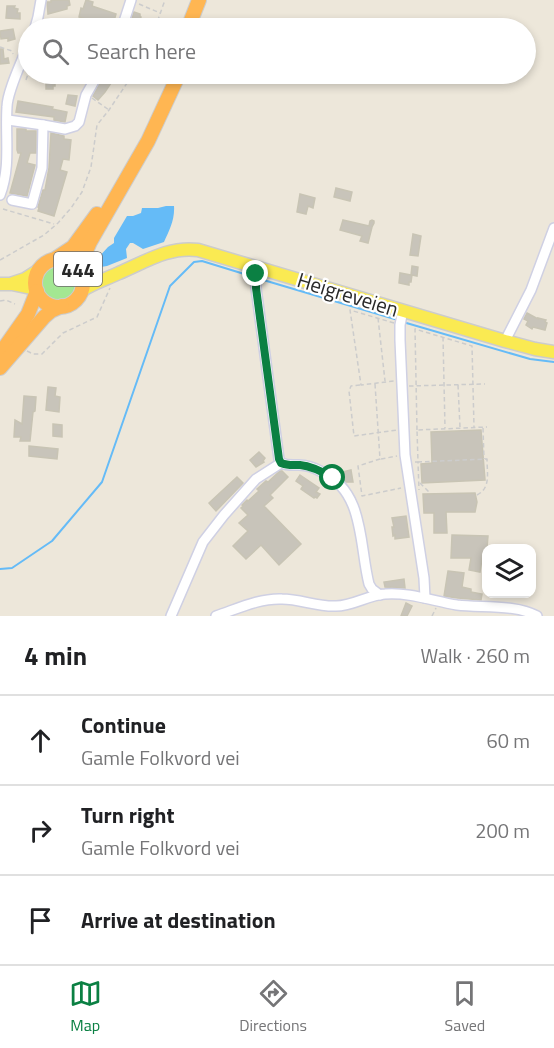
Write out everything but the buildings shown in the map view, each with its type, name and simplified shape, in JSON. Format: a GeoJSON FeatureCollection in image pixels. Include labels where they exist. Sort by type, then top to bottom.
{"type":"FeatureCollection","features":[{"type":"Feature","properties":{"kind":"highway"},"geometry":{"type":"LineString","coordinates":[[192,18],[199,0]]}},
{"type":"Feature","properties":{"kind":"highway"},"geometry":{"type":"LineString","coordinates":[[202,18],[208,0]]}},
{"type":"Feature","properties":{"kind":"highway","name":"444"},"geometry":{"type":"LineString","coordinates":[[0,354],[28,314],[36,290],[35,279],[39,270],[45,263],[72,247],[83,234],[142,133],[165,84]]}},
{"type":"Feature","properties":{"kind":"highway","name":"444"},"geometry":{"type":"LineString","coordinates":[[0,368],[51,311],[74,301],[81,291],[83,258],[90,242],[148,141],[174,84]]}},
{"type":"Feature","properties":{"kind":"highway","name":"444"},"geometry":{"type":"LineString","coordinates":[[55,259],[68,261],[81,274]]}},
{"type":"Feature","properties":{"kind":"highway","name":"444"},"geometry":{"type":"LineString","coordinates":[[36,290],[47,303],[62,306]]}},
{"type":"Feature","properties":{"kind":"main road","name":"Heigreveien"},"geometry":{"type":"LineString","coordinates":[[81,291],[94,283],[110,281],[159,255],[184,249],[206,252],[257,274],[401,317],[554,352]]}},
{"type":"Feature","properties":{"kind":"main road"},"geometry":{"type":"LineString","coordinates":[[6,284],[25,279],[39,270]]}},
{"type":"Feature","properties":{"kind":"main road","name":"Heigreveien"},"geometry":{"type":"LineString","coordinates":[[81,274],[110,281]]}},
{"type":"Feature","properties":{"kind":"main road"},"geometry":{"type":"LineString","coordinates":[[6,284],[36,290]]}},
{"type":"Feature","properties":{"kind":"street"},"geometry":{"type":"LineString","coordinates":[[30,0],[40,3],[37,18]]}},
{"type":"Feature","properties":{"kind":"street"},"geometry":{"type":"LineString","coordinates":[[125,18],[131,1]]}},
{"type":"Feature","properties":{"kind":"street"},"geometry":{"type":"LineString","coordinates":[[0,195],[5,182],[3,167],[8,120],[3,105],[18,69]]}},
{"type":"Feature","properties":{"kind":"street"},"geometry":{"type":"LineString","coordinates":[[8,120],[65,129],[75,126],[79,122],[86,95],[92,84]]}},
{"type":"Feature","properties":{"kind":"street"},"geometry":{"type":"LineString","coordinates":[[12,200],[32,204],[42,168],[43,125]]}},
{"type":"Feature","properties":{"kind":"street"},"geometry":{"type":"LineString","coordinates":[[506,341],[531,290],[554,228]]}},
{"type":"Feature","properties":{"kind":"street"},"geometry":{"type":"LineString","coordinates":[[257,274],[270,397],[281,463]]}},
{"type":"Feature","properties":{"kind":"street"},"geometry":{"type":"LineString","coordinates":[[401,317],[405,455],[414,484],[416,530],[425,598]]}},
{"type":"Feature","properties":{"kind":"street"},"geometry":{"type":"LineString","coordinates":[[171,616],[203,542],[256,479],[281,463],[315,468],[333,478],[342,488],[358,520],[369,584],[380,595]]}},
{"type":"Feature","properties":{"kind":"street"},"geometry":{"type":"LineString","coordinates":[[216,616],[268,599],[288,599],[332,607],[380,595],[405,595],[456,604],[520,610],[537,616]]}},
{"type":"Feature","properties":{"kind":"path"},"geometry":{"type":"LineString","coordinates":[[158,18],[165,0]]}},
{"type":"Feature","properties":{"kind":"path"},"geometry":{"type":"LineString","coordinates":[[131,1],[160,13]]}},
{"type":"Feature","properties":{"kind":"path"},"geometry":{"type":"LineString","coordinates":[[0,47],[12,51],[13,54]]}},
{"type":"Feature","properties":{"kind":"path"},"geometry":{"type":"LineString","coordinates":[[0,260],[44,235],[71,208],[82,192],[91,167],[97,125],[126,84]]}},
{"type":"Feature","properties":{"kind":"path"},"geometry":{"type":"LineString","coordinates":[[86,95],[109,110]]}},
{"type":"Feature","properties":{"kind":"path"},"geometry":{"type":"LineString","coordinates":[[3,209],[56,225]]}},
{"type":"Feature","properties":{"kind":"path"},"geometry":{"type":"LineString","coordinates":[[23,349],[33,354],[42,354],[63,333],[97,317],[110,281]]}},
{"type":"Feature","properties":{"kind":"path"},"geometry":{"type":"LineString","coordinates":[[0,301],[6,300],[15,304]]}},
{"type":"Feature","properties":{"kind":"path"},"geometry":{"type":"LineString","coordinates":[[360,385],[350,310],[378,318],[401,317]]}},
{"type":"Feature","properties":{"kind":"path"},"geometry":{"type":"LineString","coordinates":[[378,318],[386,382]]}},
{"type":"Feature","properties":{"kind":"path"},"geometry":{"type":"LineString","coordinates":[[474,427],[472,346],[415,329],[418,462],[484,459]]}},
{"type":"Feature","properties":{"kind":"path"},"geometry":{"type":"LineString","coordinates":[[443,338],[445,429]]}},
{"type":"Feature","properties":{"kind":"path"},"geometry":{"type":"LineString","coordinates":[[404,429],[354,436],[349,391],[351,386],[386,382],[416,386],[485,384]]}},
{"type":"Feature","properties":{"kind":"path"},"geometry":{"type":"LineString","coordinates":[[375,383],[381,459]]}},
{"type":"Feature","properties":{"kind":"path"},"geometry":{"type":"LineString","coordinates":[[458,385],[460,428]]}},
{"type":"Feature","properties":{"kind":"path"},"geometry":{"type":"LineString","coordinates":[[477,495],[487,486],[487,459],[484,459],[483,427]]}},
{"type":"Feature","properties":{"kind":"path"},"geometry":{"type":"LineString","coordinates":[[417,430],[487,427]]}},
{"type":"Feature","properties":{"kind":"path"},"geometry":{"type":"LineString","coordinates":[[405,455],[358,466],[362,496],[414,484],[429,493]]}},
{"type":"Feature","properties":{"kind":"green space"},"geometry":{"type":"Polygon","coordinates":[[[58,264],[70,270],[76,282],[70,294],[58,300],[46,294],[40,282],[46,270],[58,264]]]}},
{"type":"Feature","properties":{"kind":"water"},"geometry":{"type":"Polygon","coordinates":[[[174,206],[174,216],[164,242],[143,249],[130,243],[126,249],[127,258],[101,267],[97,259],[114,243],[114,238],[127,216],[141,213],[142,208],[174,206]]]}},
{"type":"Feature","properties":{"kind":"waterway"},"geometry":{"type":"LineString","coordinates":[[0,569],[12,568],[52,541],[102,482],[170,286],[194,262],[202,261],[254,277]]}},
{"type":"Feature","properties":{"kind":"waterway"},"geometry":{"type":"LineString","coordinates":[[260,279],[398,320]]}},
{"type":"Feature","properties":{"kind":"waterway"},"geometry":{"type":"LineString","coordinates":[[403,322],[530,359],[554,362]]}},
{"type":"Feature","properties":{"kind":"route"},"geometry":{"type":"LineString","coordinates":[[256,274],[279,459],[285,465],[304,465],[333,478]]}}]}
